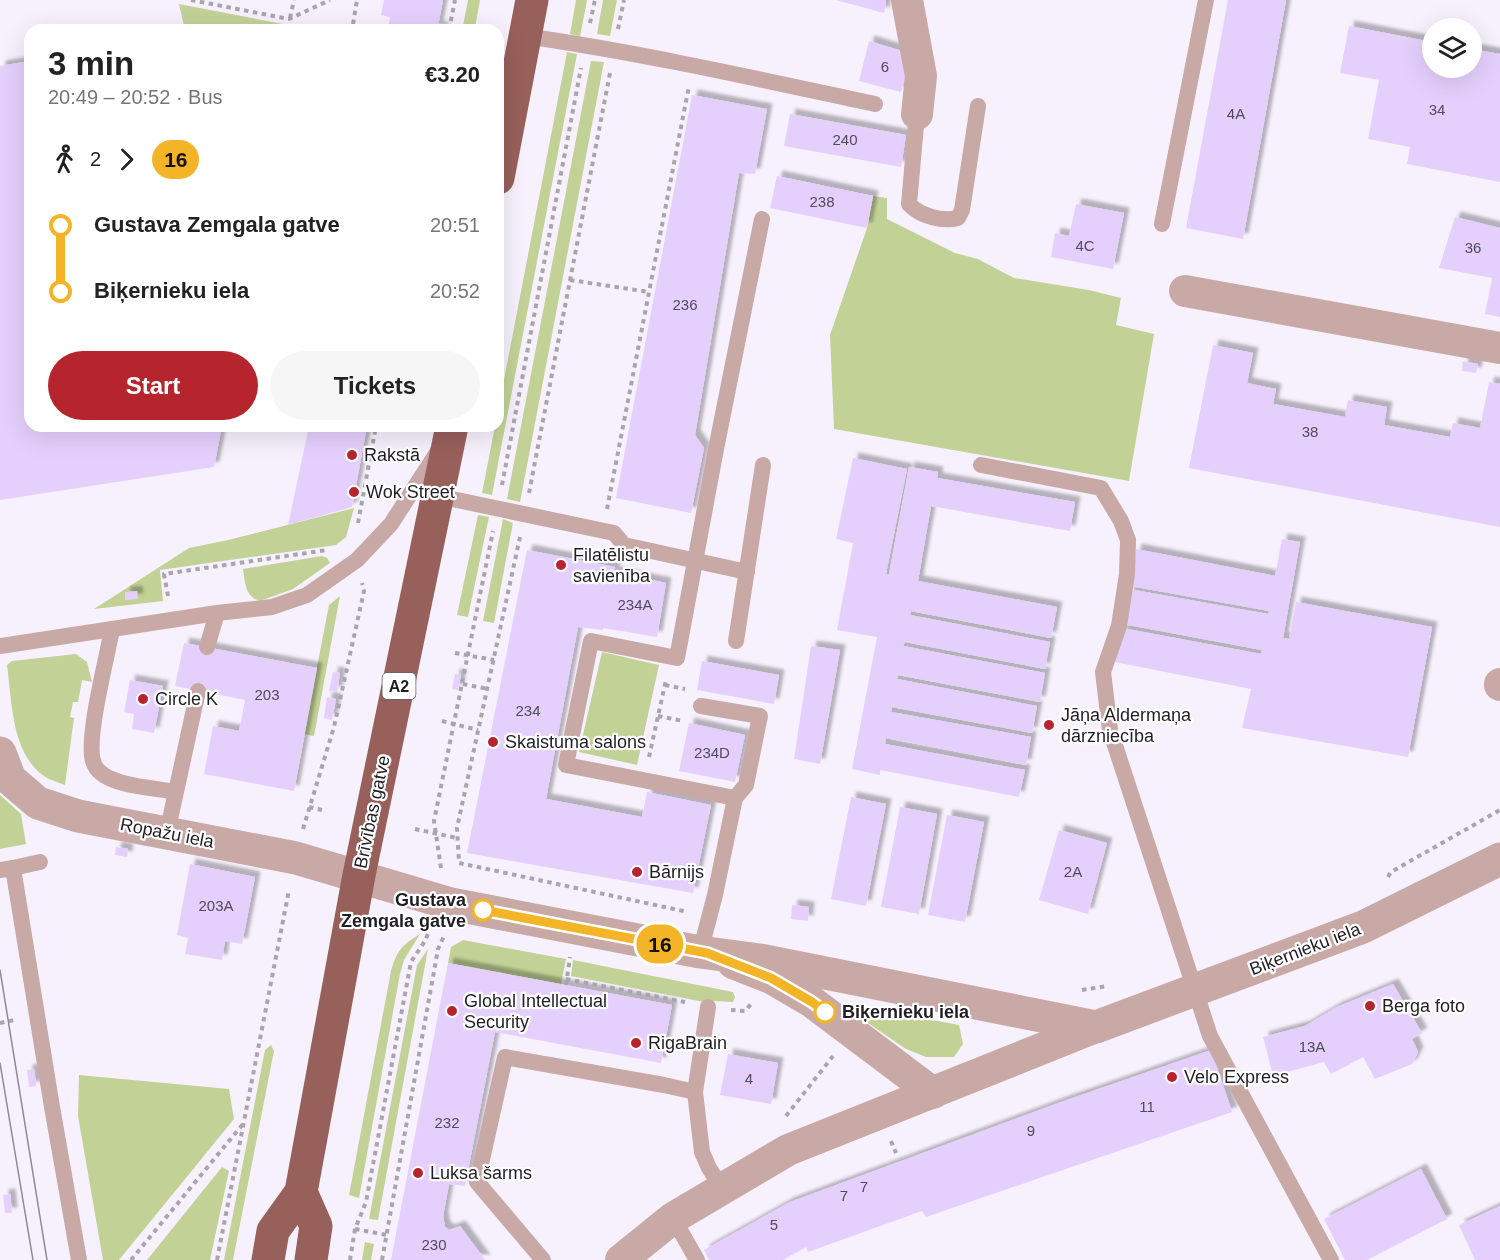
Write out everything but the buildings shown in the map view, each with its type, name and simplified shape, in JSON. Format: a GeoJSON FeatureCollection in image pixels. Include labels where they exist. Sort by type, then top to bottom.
{"type":"FeatureCollection","features":[{"type":"Feature","properties":{"kind":"highway"},"geometry":{"type":"LineString","coordinates":[[504,146],[532,0]]}},
{"type":"Feature","properties":{"kind":"highway","name":"Brīvības gatve"},"geometry":{"type":"LineString","coordinates":[[268,1260],[273,1231],[301,1192],[359,875],[450,432]]}},
{"type":"Feature","properties":{"kind":"highway"},"geometry":{"type":"LineString","coordinates":[[301,1192],[316,1226],[311,1260]]}},
{"type":"Feature","properties":{"kind":"street"},"geometry":{"type":"LineString","coordinates":[[907,0],[921,76],[917,114]]}},
{"type":"Feature","properties":{"kind":"street"},"geometry":{"type":"LineString","coordinates":[[1185,291],[1500,348]]}},
{"type":"Feature","properties":{"kind":"street","name":"Ropažu iela"},"geometry":{"type":"LineString","coordinates":[[0,753],[10,779],[38,803],[78,816],[296,858],[451,904],[704,952],[760,960],[1096,1027]]}},
{"type":"Feature","properties":{"kind":"street","name":"Biķernieku iela"},"geometry":{"type":"LineString","coordinates":[[621,1260],[673,1218],[788,1150],[1096,1027],[1363,927],[1500,859]]}},
{"type":"Feature","properties":{"kind":"street"},"geometry":{"type":"LineString","coordinates":[[704,952],[771,978],[812,1002],[933,1093]]}},
{"type":"Feature","properties":{"kind":"lane"},"geometry":{"type":"LineString","coordinates":[[1162,224],[1206,0]]}},
{"type":"Feature","properties":{"kind":"lane"},"geometry":{"type":"LineString","coordinates":[[525,36],[693,65],[874,104]]}},
{"type":"Feature","properties":{"kind":"lane"},"geometry":{"type":"LineString","coordinates":[[917,114],[909,204],[916,211],[926,215],[951,220],[958,218],[962,210],[978,106]]}},
{"type":"Feature","properties":{"kind":"lane"},"geometry":{"type":"LineString","coordinates":[[735,798],[566,765],[591,641],[677,658],[762,219]]}},
{"type":"Feature","properties":{"kind":"lane","name":"Brīvības gatve"},"geometry":{"type":"LineString","coordinates":[[0,646],[217,613],[272,607],[307,595],[357,560],[391,524],[449,432]]}},
{"type":"Feature","properties":{"kind":"lane"},"geometry":{"type":"LineString","coordinates":[[736,641],[763,465]]}},
{"type":"Feature","properties":{"kind":"lane"},"geometry":{"type":"LineString","coordinates":[[981,465],[1101,488],[1121,520],[1128,540],[1127,574],[1119,626],[1103,672],[1110,730],[1210,1036],[1331,1260]]}},
{"type":"Feature","properties":{"kind":"lane"},"geometry":{"type":"LineString","coordinates":[[438,496],[614,533],[624,545],[747,572]]}},
{"type":"Feature","properties":{"kind":"lane"},"geometry":{"type":"LineString","coordinates":[[207,647],[217,613]]}},
{"type":"Feature","properties":{"kind":"lane"},"geometry":{"type":"LineString","coordinates":[[112,629],[94,724],[93,762],[100,773],[115,781],[175,792]]}},
{"type":"Feature","properties":{"kind":"lane"},"geometry":{"type":"LineString","coordinates":[[167,833],[198,691]]}},
{"type":"Feature","properties":{"kind":"lane"},"geometry":{"type":"LineString","coordinates":[[701,706],[760,716],[746,785],[735,798],[709,917],[704,952]]}},
{"type":"Feature","properties":{"kind":"lane"},"geometry":{"type":"LineString","coordinates":[[40,862],[7,869],[79,1260]]}},
{"type":"Feature","properties":{"kind":"lane"},"geometry":{"type":"LineString","coordinates":[[708,1007],[694,1092],[702,1152],[722,1188]]}},
{"type":"Feature","properties":{"kind":"lane"},"geometry":{"type":"LineString","coordinates":[[543,1260],[477,1182],[505,1058],[694,1092]]}},
{"type":"Feature","properties":{"kind":"lane"},"geometry":{"type":"LineString","coordinates":[[673,1218],[697,1260]]}},
{"type":"Feature","properties":{"kind":"path"},"geometry":{"type":"LineString","coordinates":[[191,0],[289,19],[330,0]]}},
{"type":"Feature","properties":{"kind":"path"},"geometry":{"type":"LineString","coordinates":[[289,19],[294,0]]}},
{"type":"Feature","properties":{"kind":"path"},"geometry":{"type":"LineString","coordinates":[[353,24],[357,0]]}},
{"type":"Feature","properties":{"kind":"path"},"geometry":{"type":"LineString","coordinates":[[450,24],[455,0]]}},
{"type":"Feature","properties":{"kind":"path"},"geometry":{"type":"LineString","coordinates":[[441,872],[434,821],[469,656],[595,0]]}},
{"type":"Feature","properties":{"kind":"path"},"geometry":{"type":"LineString","coordinates":[[617,38],[624,0]]}},
{"type":"Feature","properties":{"kind":"path"},"geometry":{"type":"LineString","coordinates":[[528,501],[612,63]]}},
{"type":"Feature","properties":{"kind":"path"},"geometry":{"type":"LineString","coordinates":[[600,530],[606,514],[693,65]]}},
{"type":"Feature","properties":{"kind":"path"},"geometry":{"type":"LineString","coordinates":[[570,280],[649,292]]}},
{"type":"Feature","properties":{"kind":"path"},"geometry":{"type":"LineString","coordinates":[[302,836],[334,727],[363,591],[355,539],[375,432]]}},
{"type":"Feature","properties":{"kind":"path"},"geometry":{"type":"LineString","coordinates":[[520,537],[457,828],[459,863],[709,917]]}},
{"type":"Feature","properties":{"kind":"path"},"geometry":{"type":"LineString","coordinates":[[167,602],[164,574],[339,549],[355,539]]}},
{"type":"Feature","properties":{"kind":"path"},"geometry":{"type":"LineString","coordinates":[[455,653],[494,660]]}},
{"type":"Feature","properties":{"kind":"path"},"geometry":{"type":"LineString","coordinates":[[643,781],[669,668],[677,658]]}},
{"type":"Feature","properties":{"kind":"path"},"geometry":{"type":"LineString","coordinates":[[463,684],[488,689]]}},
{"type":"Feature","properties":{"kind":"path"},"geometry":{"type":"LineString","coordinates":[[665,685],[690,690]]}},
{"type":"Feature","properties":{"kind":"path"},"geometry":{"type":"LineString","coordinates":[[658,716],[683,721]]}},
{"type":"Feature","properties":{"kind":"path"},"geometry":{"type":"LineString","coordinates":[[442,721],[478,730]]}},
{"type":"Feature","properties":{"kind":"path"},"geometry":{"type":"LineString","coordinates":[[309,807],[322,810]]}},
{"type":"Feature","properties":{"kind":"path"},"geometry":{"type":"LineString","coordinates":[[1387,880],[1391,872],[1500,810]]}},
{"type":"Feature","properties":{"kind":"path"},"geometry":{"type":"LineString","coordinates":[[415,829],[457,838]]}},
{"type":"Feature","properties":{"kind":"path"},"geometry":{"type":"LineString","coordinates":[[217,1260],[291,879]]}},
{"type":"Feature","properties":{"kind":"path"},"geometry":{"type":"LineString","coordinates":[[351,1260],[355,1229],[366,1202],[411,962],[428,935]]}},
{"type":"Feature","properties":{"kind":"path"},"geometry":{"type":"LineString","coordinates":[[382,1260],[438,949],[444,937],[455,935]]}},
{"type":"Feature","properties":{"kind":"path"},"geometry":{"type":"LineString","coordinates":[[559,954],[582,959]]}},
{"type":"Feature","properties":{"kind":"path"},"geometry":{"type":"LineString","coordinates":[[566,985],[570,957]]}},
{"type":"Feature","properties":{"kind":"path"},"geometry":{"type":"LineString","coordinates":[[566,979],[708,1007],[745,1011],[753,1002],[747,995]]}},
{"type":"Feature","properties":{"kind":"path"},"geometry":{"type":"LineString","coordinates":[[1075,991],[1118,984]]}},
{"type":"Feature","properties":{"kind":"path"},"geometry":{"type":"LineString","coordinates":[[782,1121],[837,1050]]}},
{"type":"Feature","properties":{"kind":"path"},"geometry":{"type":"LineString","coordinates":[[131,1260],[244,1123]]}},
{"type":"Feature","properties":{"kind":"path"},"geometry":{"type":"LineString","coordinates":[[355,1229],[387,1235]]}},
{"type":"Feature","properties":{"kind":"green space"},"geometry":{"type":"Polygon","coordinates":[[[468,0],[480,0],[476,24],[463,24],[468,0]]]}},
{"type":"Feature","properties":{"kind":"green space"},"geometry":{"type":"Polygon","coordinates":[[[576,0],[587,0],[580,37],[570,34],[576,0]]]}},
{"type":"Feature","properties":{"kind":"green space"},"geometry":{"type":"Polygon","coordinates":[[[603,0],[617,0],[610,36],[597,34],[603,0]]]}},
{"type":"Feature","properties":{"kind":"green space"},"geometry":{"type":"Polygon","coordinates":[[[179,4],[283,24],[184,24],[179,4]]]}},
{"type":"Feature","properties":{"kind":"green space"},"geometry":{"type":"Polygon","coordinates":[[[567,52],[577,54],[492,495],[482,493],[494,432],[504,432],[504,380],[567,52]]]}},
{"type":"Feature","properties":{"kind":"green space"},"geometry":{"type":"Polygon","coordinates":[[[591,61],[604,62],[520,502],[507,499],[591,61]]]}},
{"type":"Feature","properties":{"kind":"green space"},"geometry":{"type":"Polygon","coordinates":[[[873,196],[887,198],[887,219],[955,253],[978,259],[1014,278],[1089,290],[1121,298],[1116,325],[1154,334],[1129,481],[834,429],[830,335],[867,228],[873,196]]]}},
{"type":"Feature","properties":{"kind":"green space"},"geometry":{"type":"Polygon","coordinates":[[[354,508],[346,537],[336,545],[160,570],[163,601],[94,609],[189,548],[354,508]]]}},
{"type":"Feature","properties":{"kind":"green space"},"geometry":{"type":"Polygon","coordinates":[[[478,515],[489,517],[468,617],[457,615],[478,515]]]}},
{"type":"Feature","properties":{"kind":"green space"},"geometry":{"type":"Polygon","coordinates":[[[503,519],[513,523],[494,623],[483,621],[503,519]]]}},
{"type":"Feature","properties":{"kind":"green space"},"geometry":{"type":"Polygon","coordinates":[[[322,556],[330,563],[293,589],[260,601],[249,593],[243,569],[322,556]]]}},
{"type":"Feature","properties":{"kind":"green space"},"geometry":{"type":"Polygon","coordinates":[[[340,596],[314,736],[304,734],[329,605],[340,596]]]}},
{"type":"Feature","properties":{"kind":"green space"},"geometry":{"type":"Polygon","coordinates":[[[602,652],[659,665],[637,765],[579,752],[602,652]]]}},
{"type":"Feature","properties":{"kind":"green space"},"geometry":{"type":"Polygon","coordinates":[[[76,654],[87,662],[92,682],[82,680],[78,702],[73,702],[70,717],[74,718],[65,785],[44,776],[25,754],[15,725],[7,665],[12,661],[76,654]]]}},
{"type":"Feature","properties":{"kind":"green space"},"geometry":{"type":"Polygon","coordinates":[[[0,795],[21,814],[26,844],[0,849],[0,795]]]}},
{"type":"Feature","properties":{"kind":"green space"},"geometry":{"type":"Polygon","coordinates":[[[420,934],[404,960],[400,974],[359,1198],[349,1195],[391,971],[401,949],[420,934]]]}},
{"type":"Feature","properties":{"kind":"green space"},"geometry":{"type":"Polygon","coordinates":[[[463,940],[566,959],[561,984],[448,963],[451,947],[463,940]]]}},
{"type":"Feature","properties":{"kind":"green space"},"geometry":{"type":"Polygon","coordinates":[[[428,949],[378,1220],[369,1219],[417,965],[428,949]]]}},
{"type":"Feature","properties":{"kind":"green space"},"geometry":{"type":"Polygon","coordinates":[[[573,960],[733,992],[735,997],[733,1002],[713,1001],[709,1003],[571,976],[573,960]]]}},
{"type":"Feature","properties":{"kind":"green space"},"geometry":{"type":"Polygon","coordinates":[[[847,1004],[959,1025],[963,1044],[954,1057],[926,1057],[906,1049],[846,1008],[847,1004]]]}},
{"type":"Feature","properties":{"kind":"green space"},"geometry":{"type":"Polygon","coordinates":[[[271,1045],[274,1051],[233,1260],[224,1260],[265,1050],[271,1045]]]}},
{"type":"Feature","properties":{"kind":"green space"},"geometry":{"type":"Polygon","coordinates":[[[79,1075],[229,1089],[234,1119],[119,1260],[103,1260],[78,1116],[79,1075]]]}},
{"type":"Feature","properties":{"kind":"green space"},"geometry":{"type":"Polygon","coordinates":[[[222,1167],[229,1171],[210,1260],[147,1260],[222,1167]]]}},
{"type":"Feature","properties":{"kind":"green space"},"geometry":{"type":"Polygon","coordinates":[[[365,1242],[374,1244],[371,1260],[362,1260],[365,1242]]]}},
{"type":"Feature","properties":{"kind":"tram line"},"geometry":{"type":"LineString","coordinates":[[0,970],[47,1260]]}},
{"type":"Feature","properties":{"kind":"tram line"},"geometry":{"type":"LineString","coordinates":[[0,1063],[33,1260]]}},
{"type":"Feature","properties":{"kind":"bus line","name":"16"},"geometry":{"type":"LineString","coordinates":[[483,910],[707,953],[771,978],[825,1012]]}},
{"type":"Feature","properties":{"kind":"place","name":"Rakstā"},"geometry":{"type":"Point","coordinates":[352,455]}},
{"type":"Feature","properties":{"kind":"place","name":"Wok Street"},"geometry":{"type":"Point","coordinates":[354,492]}},
{"type":"Feature","properties":{"kind":"place","name":"Filatēlistu savienība"},"geometry":{"type":"Point","coordinates":[561,565]}},
{"type":"Feature","properties":{"kind":"place","name":"Circle K"},"geometry":{"type":"Point","coordinates":[143,699]}},
{"type":"Feature","properties":{"kind":"place","name":"Jāņa Aldermaņa dārzniecība"},"geometry":{"type":"Point","coordinates":[1049,725]}},
{"type":"Feature","properties":{"kind":"place","name":"Skaistuma salons"},"geometry":{"type":"Point","coordinates":[493,742]}},
{"type":"Feature","properties":{"kind":"place","name":"Bārnijs"},"geometry":{"type":"Point","coordinates":[637,872]}},
{"type":"Feature","properties":{"kind":"place","name":"Gustava Zemgala gatve"},"geometry":{"type":"Point","coordinates":[483,910]}},
{"type":"Feature","properties":{"kind":"place","name":"Berga foto"},"geometry":{"type":"Point","coordinates":[1370,1006]}},
{"type":"Feature","properties":{"kind":"place","name":"Global Intellectual Security"},"geometry":{"type":"Point","coordinates":[452,1011]}},
{"type":"Feature","properties":{"kind":"place","name":"Biķernieku iela"},"geometry":{"type":"Point","coordinates":[825,1012]}},
{"type":"Feature","properties":{"kind":"place","name":"RigaBrain"},"geometry":{"type":"Point","coordinates":[636,1043]}},
{"type":"Feature","properties":{"kind":"place","name":"Velo Express"},"geometry":{"type":"Point","coordinates":[1172,1077]}},
{"type":"Feature","properties":{"kind":"place","name":"Luksa šarms"},"geometry":{"type":"Point","coordinates":[418,1173]}}]}
